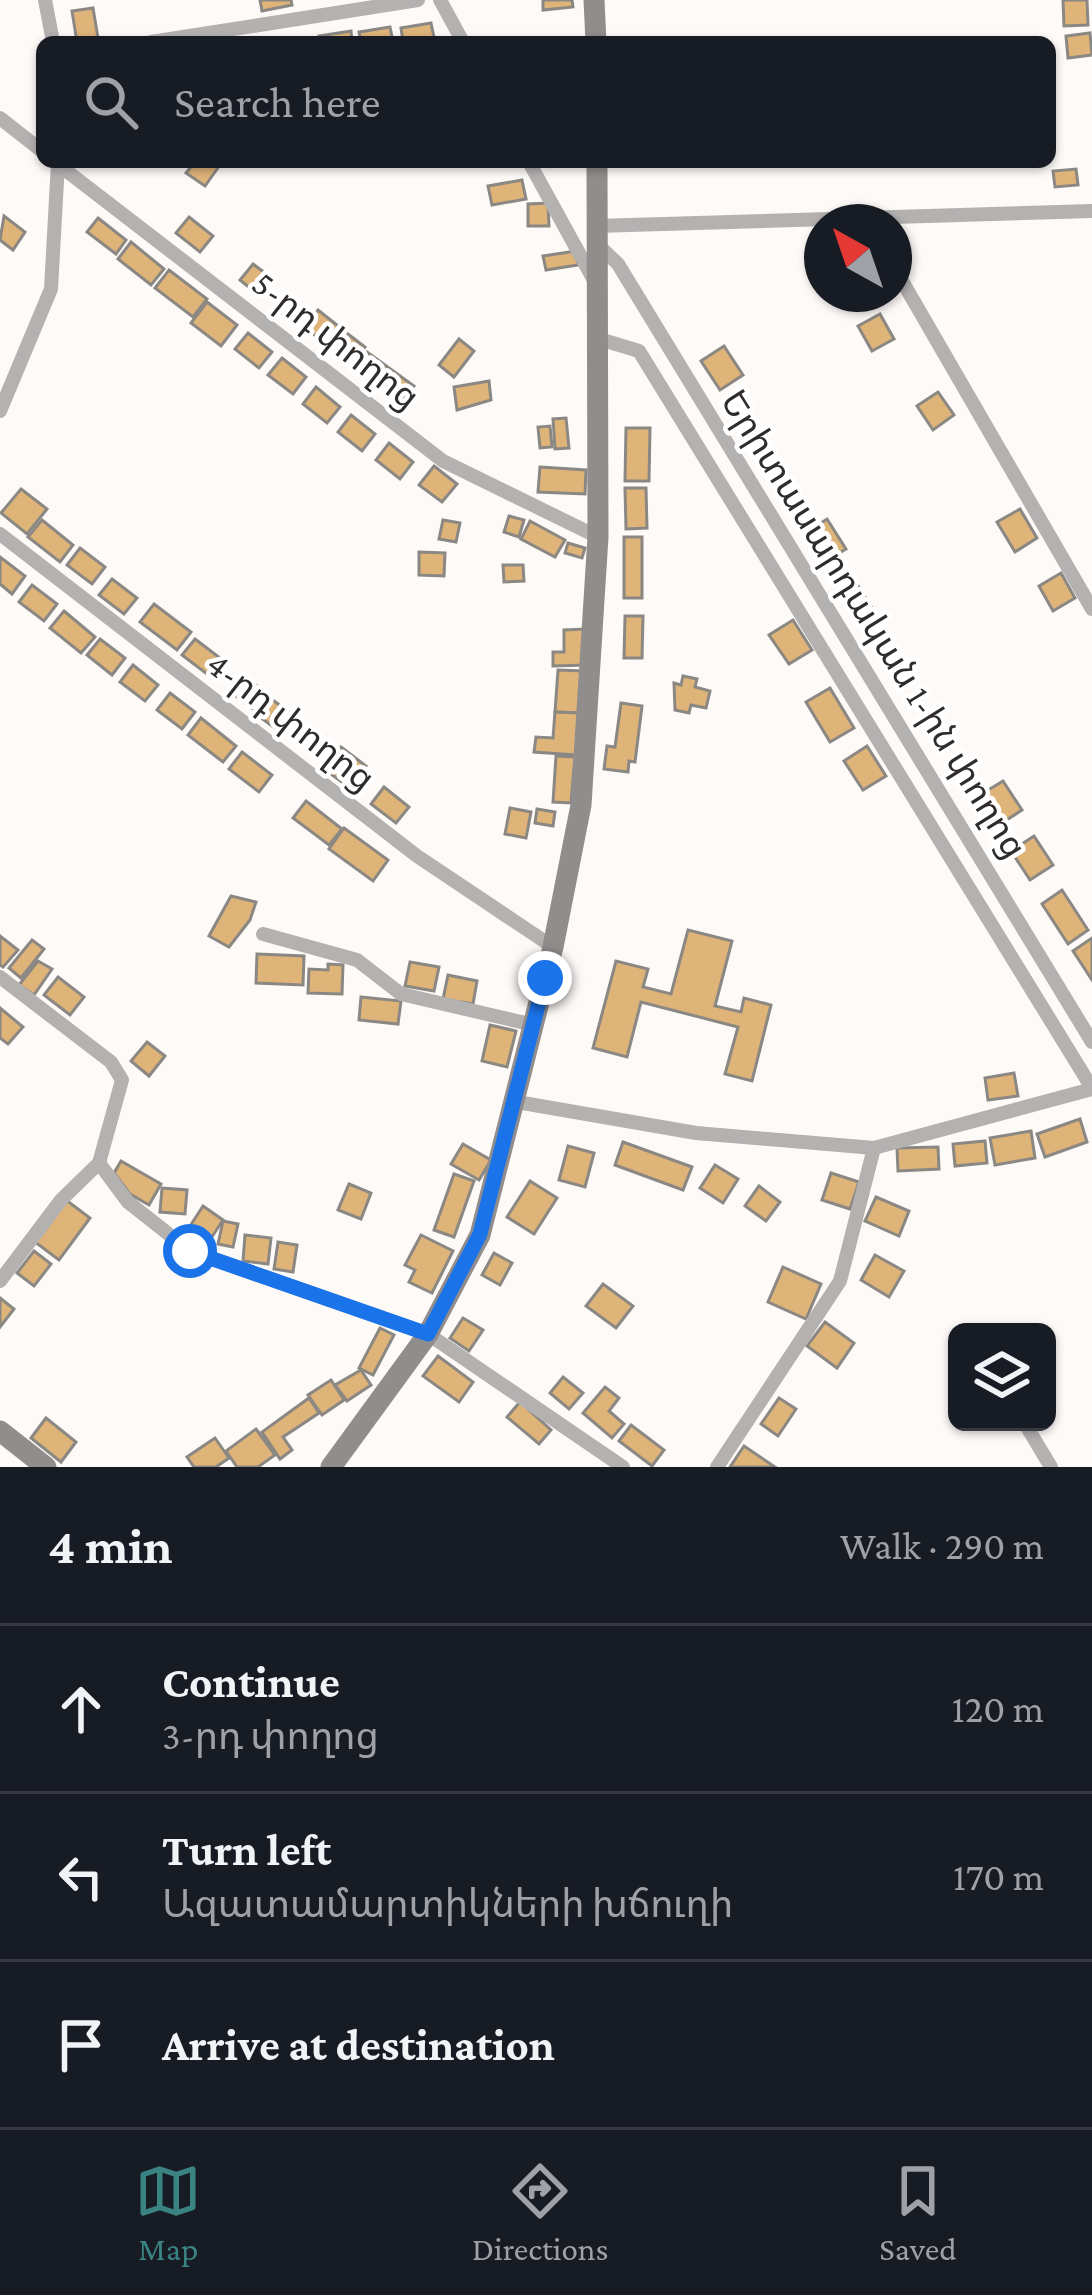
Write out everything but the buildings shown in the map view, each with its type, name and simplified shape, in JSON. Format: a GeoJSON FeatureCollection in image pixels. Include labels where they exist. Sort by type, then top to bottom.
{"type":"FeatureCollection","features":[{"type":"Feature","properties":{"kind":"main road"},"geometry":{"type":"LineString","coordinates":[[594,0],[596,36]]}},
{"type":"Feature","properties":{"kind":"main road"},"geometry":{"type":"LineString","coordinates":[[331,1467],[428,1334],[480,1234],[553,947],[581,805],[598,537],[597,168]]}},
{"type":"Feature","properties":{"kind":"main road"},"geometry":{"type":"LineString","coordinates":[[0,1431],[46,1467]]}},
{"type":"Feature","properties":{"kind":"street"},"geometry":{"type":"LineString","coordinates":[[45,0],[52,36]]}},
{"type":"Feature","properties":{"kind":"street"},"geometry":{"type":"LineString","coordinates":[[189,36],[418,0]]}},
{"type":"Feature","properties":{"kind":"street"},"geometry":{"type":"LineString","coordinates":[[440,0],[460,36]]}},
{"type":"Feature","properties":{"kind":"street"},"geometry":{"type":"LineString","coordinates":[[0,118],[36,147]]}},
{"type":"Feature","properties":{"kind":"street"},"geometry":{"type":"LineString","coordinates":[[0,411],[51,290],[58,168]]}},
{"type":"Feature","properties":{"kind":"street","name":"5-րդ փողոց"},"geometry":{"type":"LineString","coordinates":[[64,168],[443,461],[598,537]]}},
{"type":"Feature","properties":{"kind":"street"},"geometry":{"type":"LineString","coordinates":[[532,168],[597,286]]}},
{"type":"Feature","properties":{"kind":"street"},"geometry":{"type":"LineString","coordinates":[[912,217],[1092,211]]}},
{"type":"Feature","properties":{"kind":"street"},"geometry":{"type":"LineString","coordinates":[[596,234],[804,222]]}},
{"type":"Feature","properties":{"kind":"street","name":"Երիտասարդական 1-ին փողոց"},"geometry":{"type":"LineString","coordinates":[[596,234],[1092,1042]]}},
{"type":"Feature","properties":{"kind":"street"},"geometry":{"type":"LineString","coordinates":[[912,298],[1092,609]]}},
{"type":"Feature","properties":{"kind":"street"},"geometry":{"type":"LineString","coordinates":[[517,1102],[696,1133],[874,1148],[1092,1088],[639,351],[596,338]]}},
{"type":"Feature","properties":{"kind":"street","name":"4-րդ փողոց"},"geometry":{"type":"LineString","coordinates":[[0,534],[417,856],[553,947]]}},
{"type":"Feature","properties":{"kind":"street"},"geometry":{"type":"LineString","coordinates":[[262,934],[357,960],[400,994],[534,1025]]}},
{"type":"Feature","properties":{"kind":"street"},"geometry":{"type":"LineString","coordinates":[[0,976],[118,1070],[122,1080],[111,1135],[99,1163],[61,1200],[0,1281]]}},
{"type":"Feature","properties":{"kind":"street"},"geometry":{"type":"LineString","coordinates":[[717,1467],[840,1281],[874,1148]]}},
{"type":"Feature","properties":{"kind":"street"},"geometry":{"type":"LineString","coordinates":[[99,1163],[128,1202],[190,1251],[428,1334],[623,1467]]}},
{"type":"Feature","properties":{"kind":"street"},"geometry":{"type":"LineString","coordinates":[[1030,1431],[1052,1467]]}},
{"type":"Feature","properties":{"kind":"route"},"geometry":{"type":"LineString","coordinates":[[190,1251],[428,1334],[480,1234],[545,978]]}}]}
